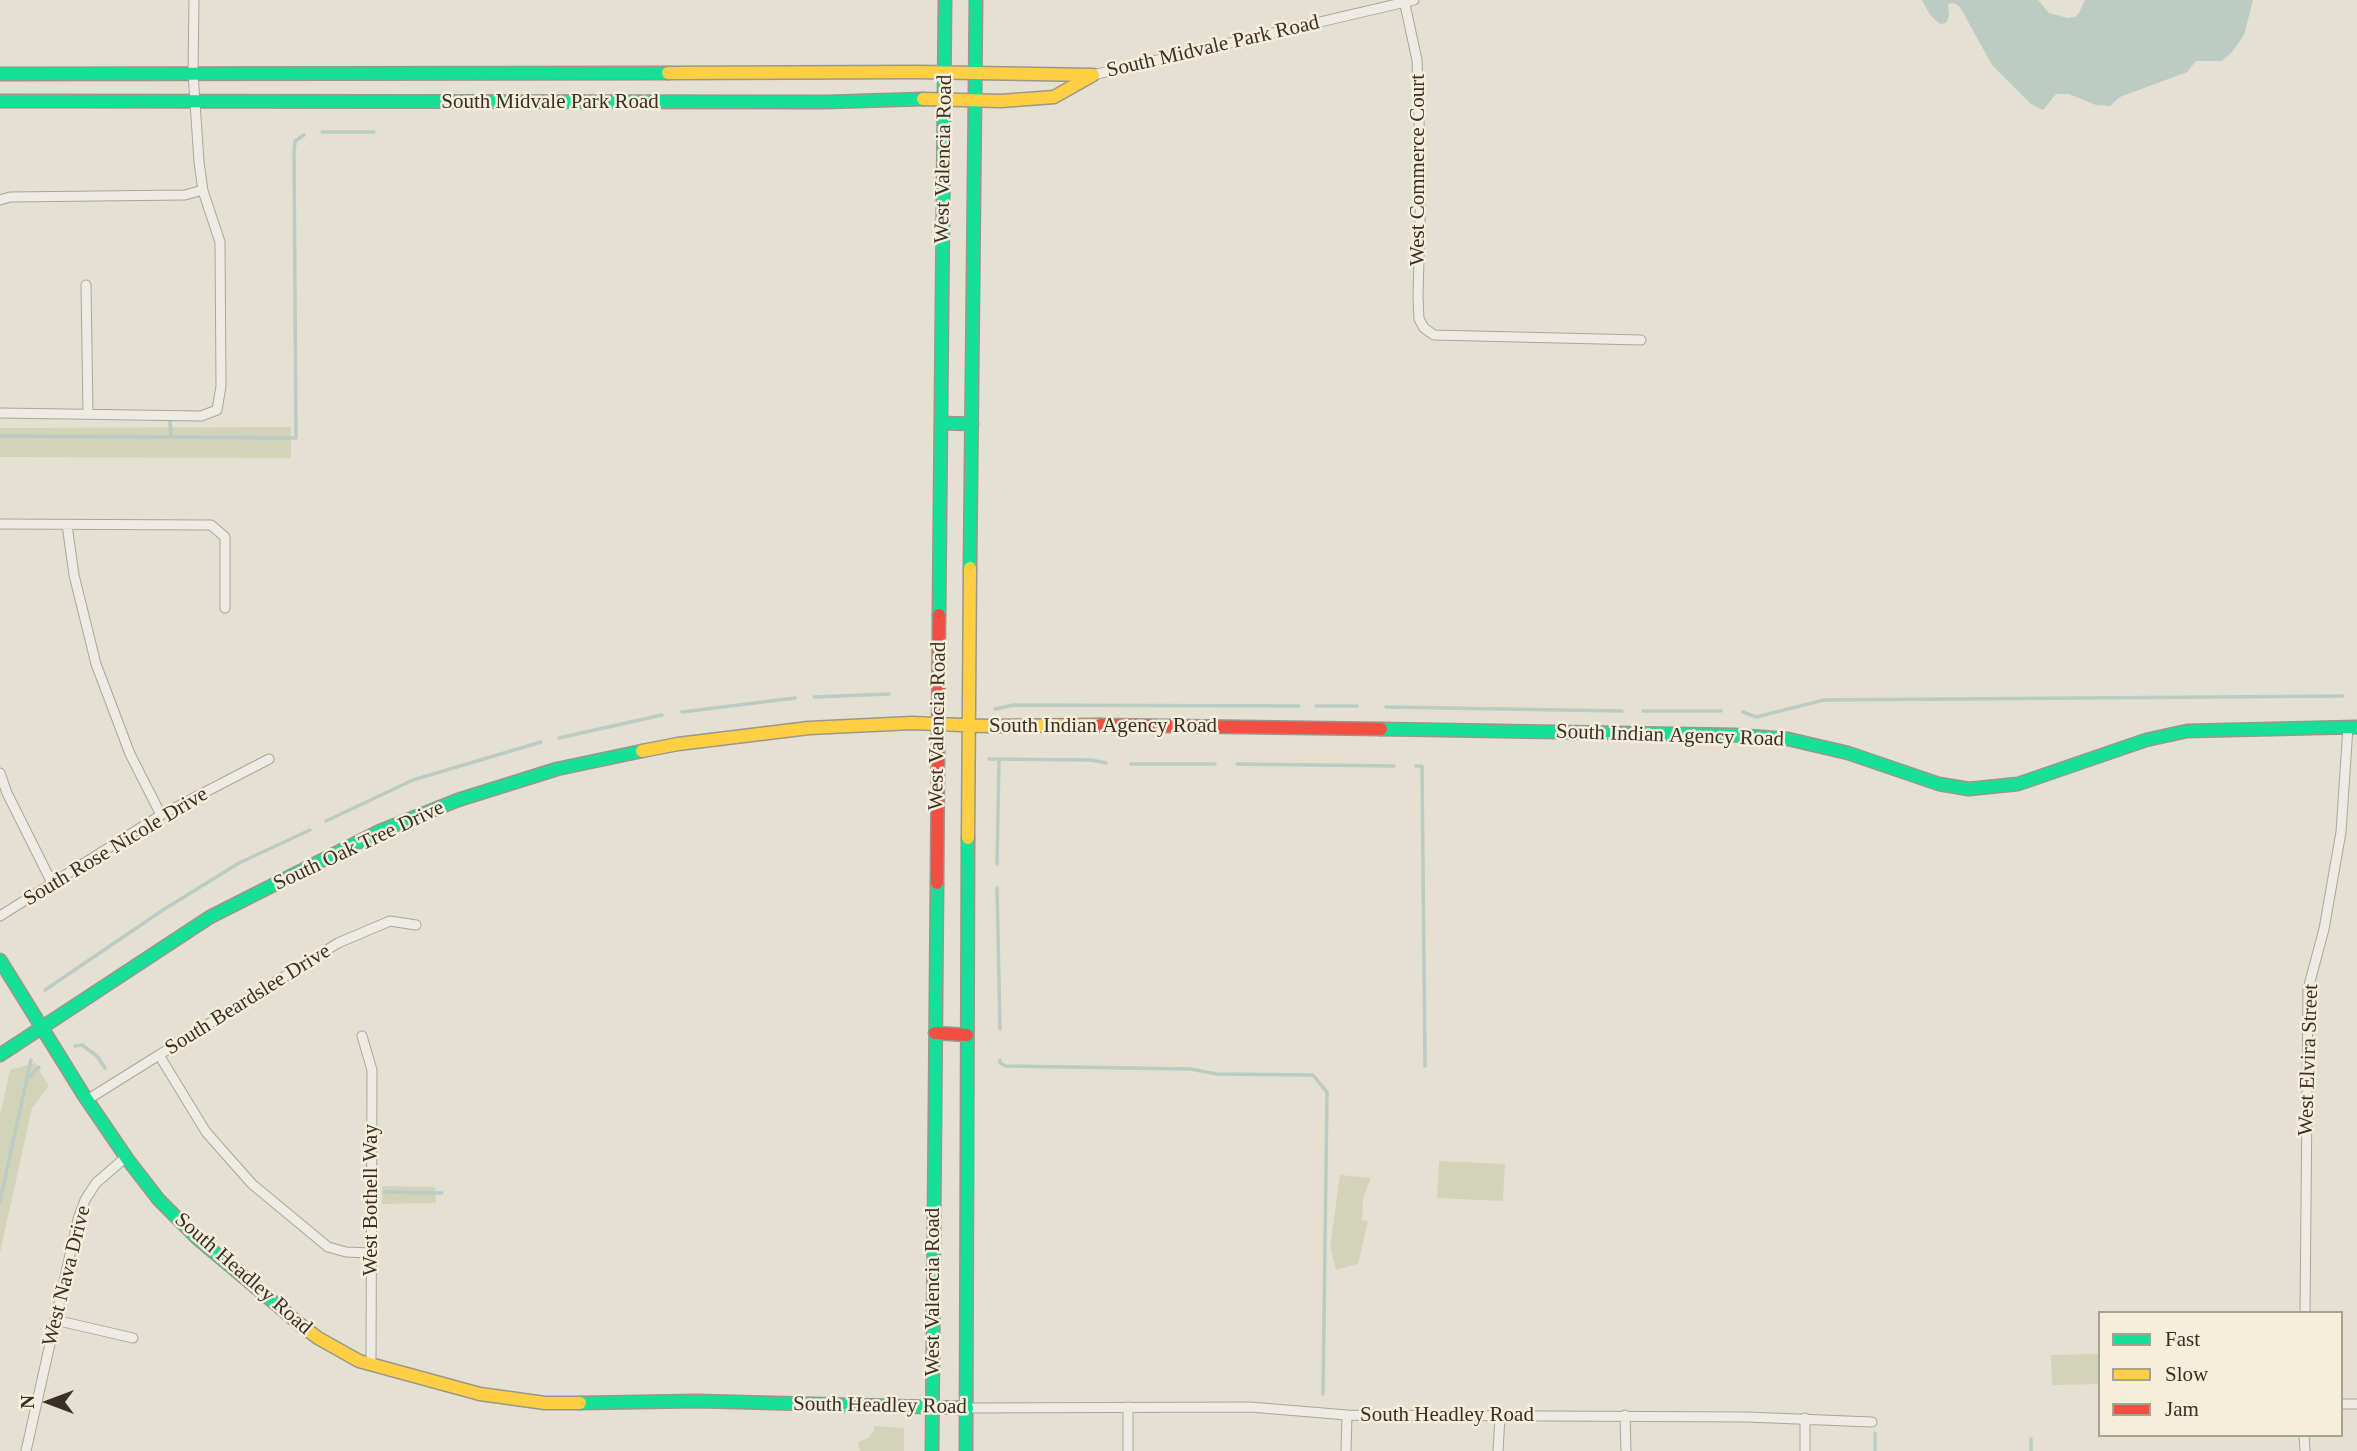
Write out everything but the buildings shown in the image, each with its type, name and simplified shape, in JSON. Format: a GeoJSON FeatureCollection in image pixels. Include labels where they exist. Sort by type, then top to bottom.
{"type":"FeatureCollection","features":[{"type":"Feature","properties":{"kind":"main road","name":"West Valencia Road"},"geometry":{"type":"LineString","coordinates":[[932,1451],[945,0]]}},
{"type":"Feature","properties":{"kind":"main road","name":"West Valencia Road"},"geometry":{"type":"LineString","coordinates":[[966,1451],[968,726],[976,0]]}},
{"type":"Feature","properties":{"kind":"main road","name":"South Midvale Park Road"},"geometry":{"type":"LineString","coordinates":[[0,74],[1093,75]]}},
{"type":"Feature","properties":{"kind":"main road","name":"South Midvale Park Road"},"geometry":{"type":"LineString","coordinates":[[0,102],[195,96],[1001,101],[1054,97],[1093,75]]}},
{"type":"Feature","properties":{"kind":"main road"},"geometry":{"type":"LineString","coordinates":[[941,422],[972,424]]}},
{"type":"Feature","properties":{"kind":"main road","name":"South Oak Tree Drive"},"geometry":{"type":"LineString","coordinates":[[0,1055],[210,918],[380,831],[458,800],[557,769],[678,744],[809,728],[912,723],[968,726]]}},
{"type":"Feature","properties":{"kind":"main road","name":"South Indian Agency Road"},"geometry":{"type":"LineString","coordinates":[[968,726],[1168,725],[1734,735],[1788,739],[1848,753],[1939,784],[1969,789],[2018,784],[2146,740],[2186,732],[2353,727]]}},
{"type":"Feature","properties":{"kind":"main road","name":"South Headley Road"},"geometry":{"type":"LineString","coordinates":[[0,960],[87,1100],[159,1200],[197,1238],[280,1310],[318,1338],[359,1361],[480,1394],[545,1403],[697,1401],[967,1408]]}},
{"type":"Feature","properties":{"kind":"main road"},"geometry":{"type":"LineString","coordinates":[[935,1033],[967,1035]]}},
{"type":"Feature","properties":{"kind":"street"},"geometry":{"type":"LineString","coordinates":[[0,413],[201,416],[217,410],[221,386],[220,242],[203,190],[199,162],[193,73],[194,0]]}},
{"type":"Feature","properties":{"kind":"street","name":"South Midvale Park Road"},"geometry":{"type":"LineString","coordinates":[[1093,75],[1408,1]]}},
{"type":"Feature","properties":{"kind":"street","name":"West Commerce Court"},"geometry":{"type":"LineString","coordinates":[[1408,1],[1418,60],[1421,180],[1419,319],[1424,328],[1434,335],[1641,340]]}},
{"type":"Feature","properties":{"kind":"street"},"geometry":{"type":"LineString","coordinates":[[0,200],[10,197],[185,195],[203,190]]}},
{"type":"Feature","properties":{"kind":"street"},"geometry":{"type":"LineString","coordinates":[[86,285],[88,413]]}},
{"type":"Feature","properties":{"kind":"street"},"geometry":{"type":"LineString","coordinates":[[0,524],[211,524],[225,537],[225,608]]}},
{"type":"Feature","properties":{"kind":"street"},"geometry":{"type":"LineString","coordinates":[[67,525],[74,575],[96,664],[130,754],[161,814]]}},
{"type":"Feature","properties":{"kind":"street","name":"West Elvira Street"},"geometry":{"type":"LineString","coordinates":[[2305,1311],[2308,989],[2324,929],[2353,727]]}},
{"type":"Feature","properties":{"kind":"street","name":"South Rose Nicole Drive"},"geometry":{"type":"LineString","coordinates":[[0,916],[161,814],[269,759]]}},
{"type":"Feature","properties":{"kind":"street"},"geometry":{"type":"LineString","coordinates":[[0,774],[52,884]]}},
{"type":"Feature","properties":{"kind":"street","name":"South Beardslee Drive"},"geometry":{"type":"LineString","coordinates":[[87,1100],[338,943],[390,921],[416,925]]}},
{"type":"Feature","properties":{"kind":"street","name":"West Bothell Way"},"geometry":{"type":"LineString","coordinates":[[362,1037],[372,1070],[371,1364]]}},
{"type":"Feature","properties":{"kind":"street"},"geometry":{"type":"LineString","coordinates":[[159,1055],[206,1132],[252,1184],[328,1247],[346,1252],[371,1253]]}},
{"type":"Feature","properties":{"kind":"street","name":"West Nava Drive"},"geometry":{"type":"LineString","coordinates":[[26,1451],[78,1219],[85,1200],[96,1183],[126,1157]]}},
{"type":"Feature","properties":{"kind":"street"},"geometry":{"type":"LineString","coordinates":[[55,1320],[132,1338]]}},
{"type":"Feature","properties":{"kind":"street"},"geometry":{"type":"LineString","coordinates":[[1128,1407],[1128,1451]]}},
{"type":"Feature","properties":{"kind":"street","name":"South Headley Road"},"geometry":{"type":"LineString","coordinates":[[967,1408],[1250,1407],[1347,1415],[1625,1415],[1805,1418],[1871,1422]]}},
{"type":"Feature","properties":{"kind":"street"},"geometry":{"type":"LineString","coordinates":[[1346,1451],[1347,1415]]}},
{"type":"Feature","properties":{"kind":"street"},"geometry":{"type":"LineString","coordinates":[[1625,1415],[1626,1451]]}},
{"type":"Feature","properties":{"kind":"street"},"geometry":{"type":"LineString","coordinates":[[1498,1451],[1500,1416]]}},
{"type":"Feature","properties":{"kind":"street"},"geometry":{"type":"LineString","coordinates":[[1805,1418],[1805,1451]]}},
{"type":"Feature","properties":{"kind":"green space"},"geometry":{"type":"Polygon","coordinates":[[[291,427],[291,458],[0,457],[0,428],[291,427]]]}},
{"type":"Feature","properties":{"kind":"green space"},"geometry":{"type":"Polygon","coordinates":[[[35,1063],[49,1086],[32,1108],[0,1253],[0,1115],[10,1070],[35,1063]]]}},
{"type":"Feature","properties":{"kind":"green space"},"geometry":{"type":"Polygon","coordinates":[[[1439,1161],[1505,1164],[1503,1201],[1437,1198],[1439,1161]]]}},
{"type":"Feature","properties":{"kind":"green space"},"geometry":{"type":"Polygon","coordinates":[[[1340,1175],[1371,1178],[1363,1199],[1362,1220],[1368,1221],[1358,1264],[1336,1270],[1330,1247],[1340,1175]]]}},
{"type":"Feature","properties":{"kind":"green space"},"geometry":{"type":"Polygon","coordinates":[[[382,1186],[435,1187],[436,1203],[382,1204],[382,1186]]]}},
{"type":"Feature","properties":{"kind":"green space"},"geometry":{"type":"Polygon","coordinates":[[[2098,1354],[2098,1384],[2052,1385],[2051,1355],[2098,1354]]]}},
{"type":"Feature","properties":{"kind":"green space"},"geometry":{"type":"Polygon","coordinates":[[[874,1426],[904,1428],[904,1451],[860,1451],[858,1442],[868,1438],[874,1431],[874,1426]]]}},
{"type":"Feature","properties":{"kind":"shaded area"},"geometry":{"type":"Polygon","coordinates":[[[1922,0],[2038,0],[2049,13],[2068,18],[2079,13],[2085,0],[2253,0],[2244,35],[2222,61],[2196,61],[2187,72],[2120,97],[2110,106],[2096,105],[2069,94],[2056,94],[2043,110],[2031,104],[1992,65],[1960,7],[1954,3],[1948,4],[1949,17],[1946,23],[1940,24],[1930,15],[1922,0]]]}},
{"type":"Feature","properties":{"kind":"waterway"},"geometry":{"type":"LineString","coordinates":[[322,132],[374,132]]}},
{"type":"Feature","properties":{"kind":"waterway"},"geometry":{"type":"LineString","coordinates":[[0,436],[296,438],[294,153],[295,141],[304,135]]}},
{"type":"Feature","properties":{"kind":"waterway"},"geometry":{"type":"LineString","coordinates":[[170,421],[171,436]]}},
{"type":"Feature","properties":{"kind":"waterway"},"geometry":{"type":"LineString","coordinates":[[814,697],[889,694]]}},
{"type":"Feature","properties":{"kind":"waterway"},"geometry":{"type":"LineString","coordinates":[[1743,712],[1756,717],[1824,700],[2343,696]]}},
{"type":"Feature","properties":{"kind":"waterway"},"geometry":{"type":"LineString","coordinates":[[682,712],[795,698]]}},
{"type":"Feature","properties":{"kind":"waterway"},"geometry":{"type":"LineString","coordinates":[[995,709],[1013,705],[1299,706]]}},
{"type":"Feature","properties":{"kind":"waterway"},"geometry":{"type":"LineString","coordinates":[[1316,706],[1357,706]]}},
{"type":"Feature","properties":{"kind":"waterway"},"geometry":{"type":"LineString","coordinates":[[1386,707],[1622,711]]}},
{"type":"Feature","properties":{"kind":"waterway"},"geometry":{"type":"LineString","coordinates":[[1643,711],[1721,711]]}},
{"type":"Feature","properties":{"kind":"waterway"},"geometry":{"type":"LineString","coordinates":[[559,738],[662,715]]}},
{"type":"Feature","properties":{"kind":"waterway"},"geometry":{"type":"LineString","coordinates":[[326,821],[413,780],[541,742]]}},
{"type":"Feature","properties":{"kind":"waterway"},"geometry":{"type":"LineString","coordinates":[[989,759],[1091,760],[1106,763]]}},
{"type":"Feature","properties":{"kind":"waterway"},"geometry":{"type":"LineString","coordinates":[[997,864],[999,760]]}},
{"type":"Feature","properties":{"kind":"waterway"},"geometry":{"type":"LineString","coordinates":[[1131,764],[1215,764]]}},
{"type":"Feature","properties":{"kind":"waterway"},"geometry":{"type":"LineString","coordinates":[[1237,764],[1394,766]]}},
{"type":"Feature","properties":{"kind":"waterway"},"geometry":{"type":"LineString","coordinates":[[1416,766],[1422,766],[1425,1066]]}},
{"type":"Feature","properties":{"kind":"waterway"},"geometry":{"type":"LineString","coordinates":[[45,990],[163,910],[239,863],[310,830]]}},
{"type":"Feature","properties":{"kind":"waterway"},"geometry":{"type":"LineString","coordinates":[[997,888],[1000,1029]]}},
{"type":"Feature","properties":{"kind":"waterway"},"geometry":{"type":"LineString","coordinates":[[75,1046],[82,1045],[97,1056],[105,1068]]}},
{"type":"Feature","properties":{"kind":"waterway"},"geometry":{"type":"LineString","coordinates":[[0,1201],[31,1060]]}},
{"type":"Feature","properties":{"kind":"waterway"},"geometry":{"type":"LineString","coordinates":[[1000,1060],[1000,1063],[1006,1066],[1190,1069],[1217,1074],[1313,1075],[1327,1092],[1323,1394]]}},
{"type":"Feature","properties":{"kind":"waterway"},"geometry":{"type":"LineString","coordinates":[[29,1078],[39,1067]]}},
{"type":"Feature","properties":{"kind":"waterway"},"geometry":{"type":"LineString","coordinates":[[385,1192],[442,1193]]}},
{"type":"Feature","properties":{"kind":"waterway"},"geometry":{"type":"LineString","coordinates":[[1875,1433],[1875,1451]]}},
{"type":"Feature","properties":{"kind":"waterway"},"geometry":{"type":"LineString","coordinates":[[2031,1439],[2031,1451]]}},
{"type":"Feature","properties":{"kind":"traffic: fast"},"geometry":{"type":"LineString","coordinates":[[939,615],[945,0]]}},
{"type":"Feature","properties":{"kind":"traffic: fast"},"geometry":{"type":"LineString","coordinates":[[970,568],[976,0]]}},
{"type":"Feature","properties":{"kind":"traffic: fast"},"geometry":{"type":"LineString","coordinates":[[0,74],[668,73]]}},
{"type":"Feature","properties":{"kind":"traffic: fast"},"geometry":{"type":"LineString","coordinates":[[0,101],[826,102],[923,99]]}},
{"type":"Feature","properties":{"kind":"traffic: fast"},"geometry":{"type":"LineString","coordinates":[[941,423],[972,424]]}},
{"type":"Feature","properties":{"kind":"traffic: fast"},"geometry":{"type":"LineString","coordinates":[[1381,729],[1734,735],[1788,739],[1848,753],[1939,784],[1969,789],[2018,784],[2146,740],[2187,731],[2357,727]]}},
{"type":"Feature","properties":{"kind":"traffic: fast"},"geometry":{"type":"LineString","coordinates":[[0,1055],[210,917],[380,831],[458,800],[557,769],[642,751]]}},
{"type":"Feature","properties":{"kind":"traffic: fast"},"geometry":{"type":"LineString","coordinates":[[966,1451],[968,838]]}},
{"type":"Feature","properties":{"kind":"traffic: fast"},"geometry":{"type":"LineString","coordinates":[[932,1451],[937,883]]}},
{"type":"Feature","properties":{"kind":"traffic: fast"},"geometry":{"type":"LineString","coordinates":[[0,960],[83,1094],[159,1200],[197,1238],[302,1326]]}},
{"type":"Feature","properties":{"kind":"traffic: fast"},"geometry":{"type":"LineString","coordinates":[[580,1403],[697,1401],[967,1408]]}},
{"type":"Feature","properties":{"kind":"traffic: slow"},"geometry":{"type":"LineString","coordinates":[[668,73],[917,72],[1093,75]]}},
{"type":"Feature","properties":{"kind":"traffic: slow"},"geometry":{"type":"LineString","coordinates":[[923,99],[1001,101],[1054,97],[1093,75]]}},
{"type":"Feature","properties":{"kind":"traffic: slow"},"geometry":{"type":"LineString","coordinates":[[968,838],[970,568]]}},
{"type":"Feature","properties":{"kind":"traffic: slow"},"geometry":{"type":"LineString","coordinates":[[642,751],[809,728],[912,723],[987,726],[1100,725]]}},
{"type":"Feature","properties":{"kind":"traffic: slow"},"geometry":{"type":"LineString","coordinates":[[302,1326],[359,1361],[480,1394],[545,1403],[580,1403]]}},
{"type":"Feature","properties":{"kind":"traffic: jam"},"geometry":{"type":"LineString","coordinates":[[937,883],[939,615]]}},
{"type":"Feature","properties":{"kind":"traffic: jam"},"geometry":{"type":"LineString","coordinates":[[1100,725],[1381,729]]}},
{"type":"Feature","properties":{"kind":"traffic: jam"},"geometry":{"type":"LineString","coordinates":[[935,1033],[967,1035]]}}]}
